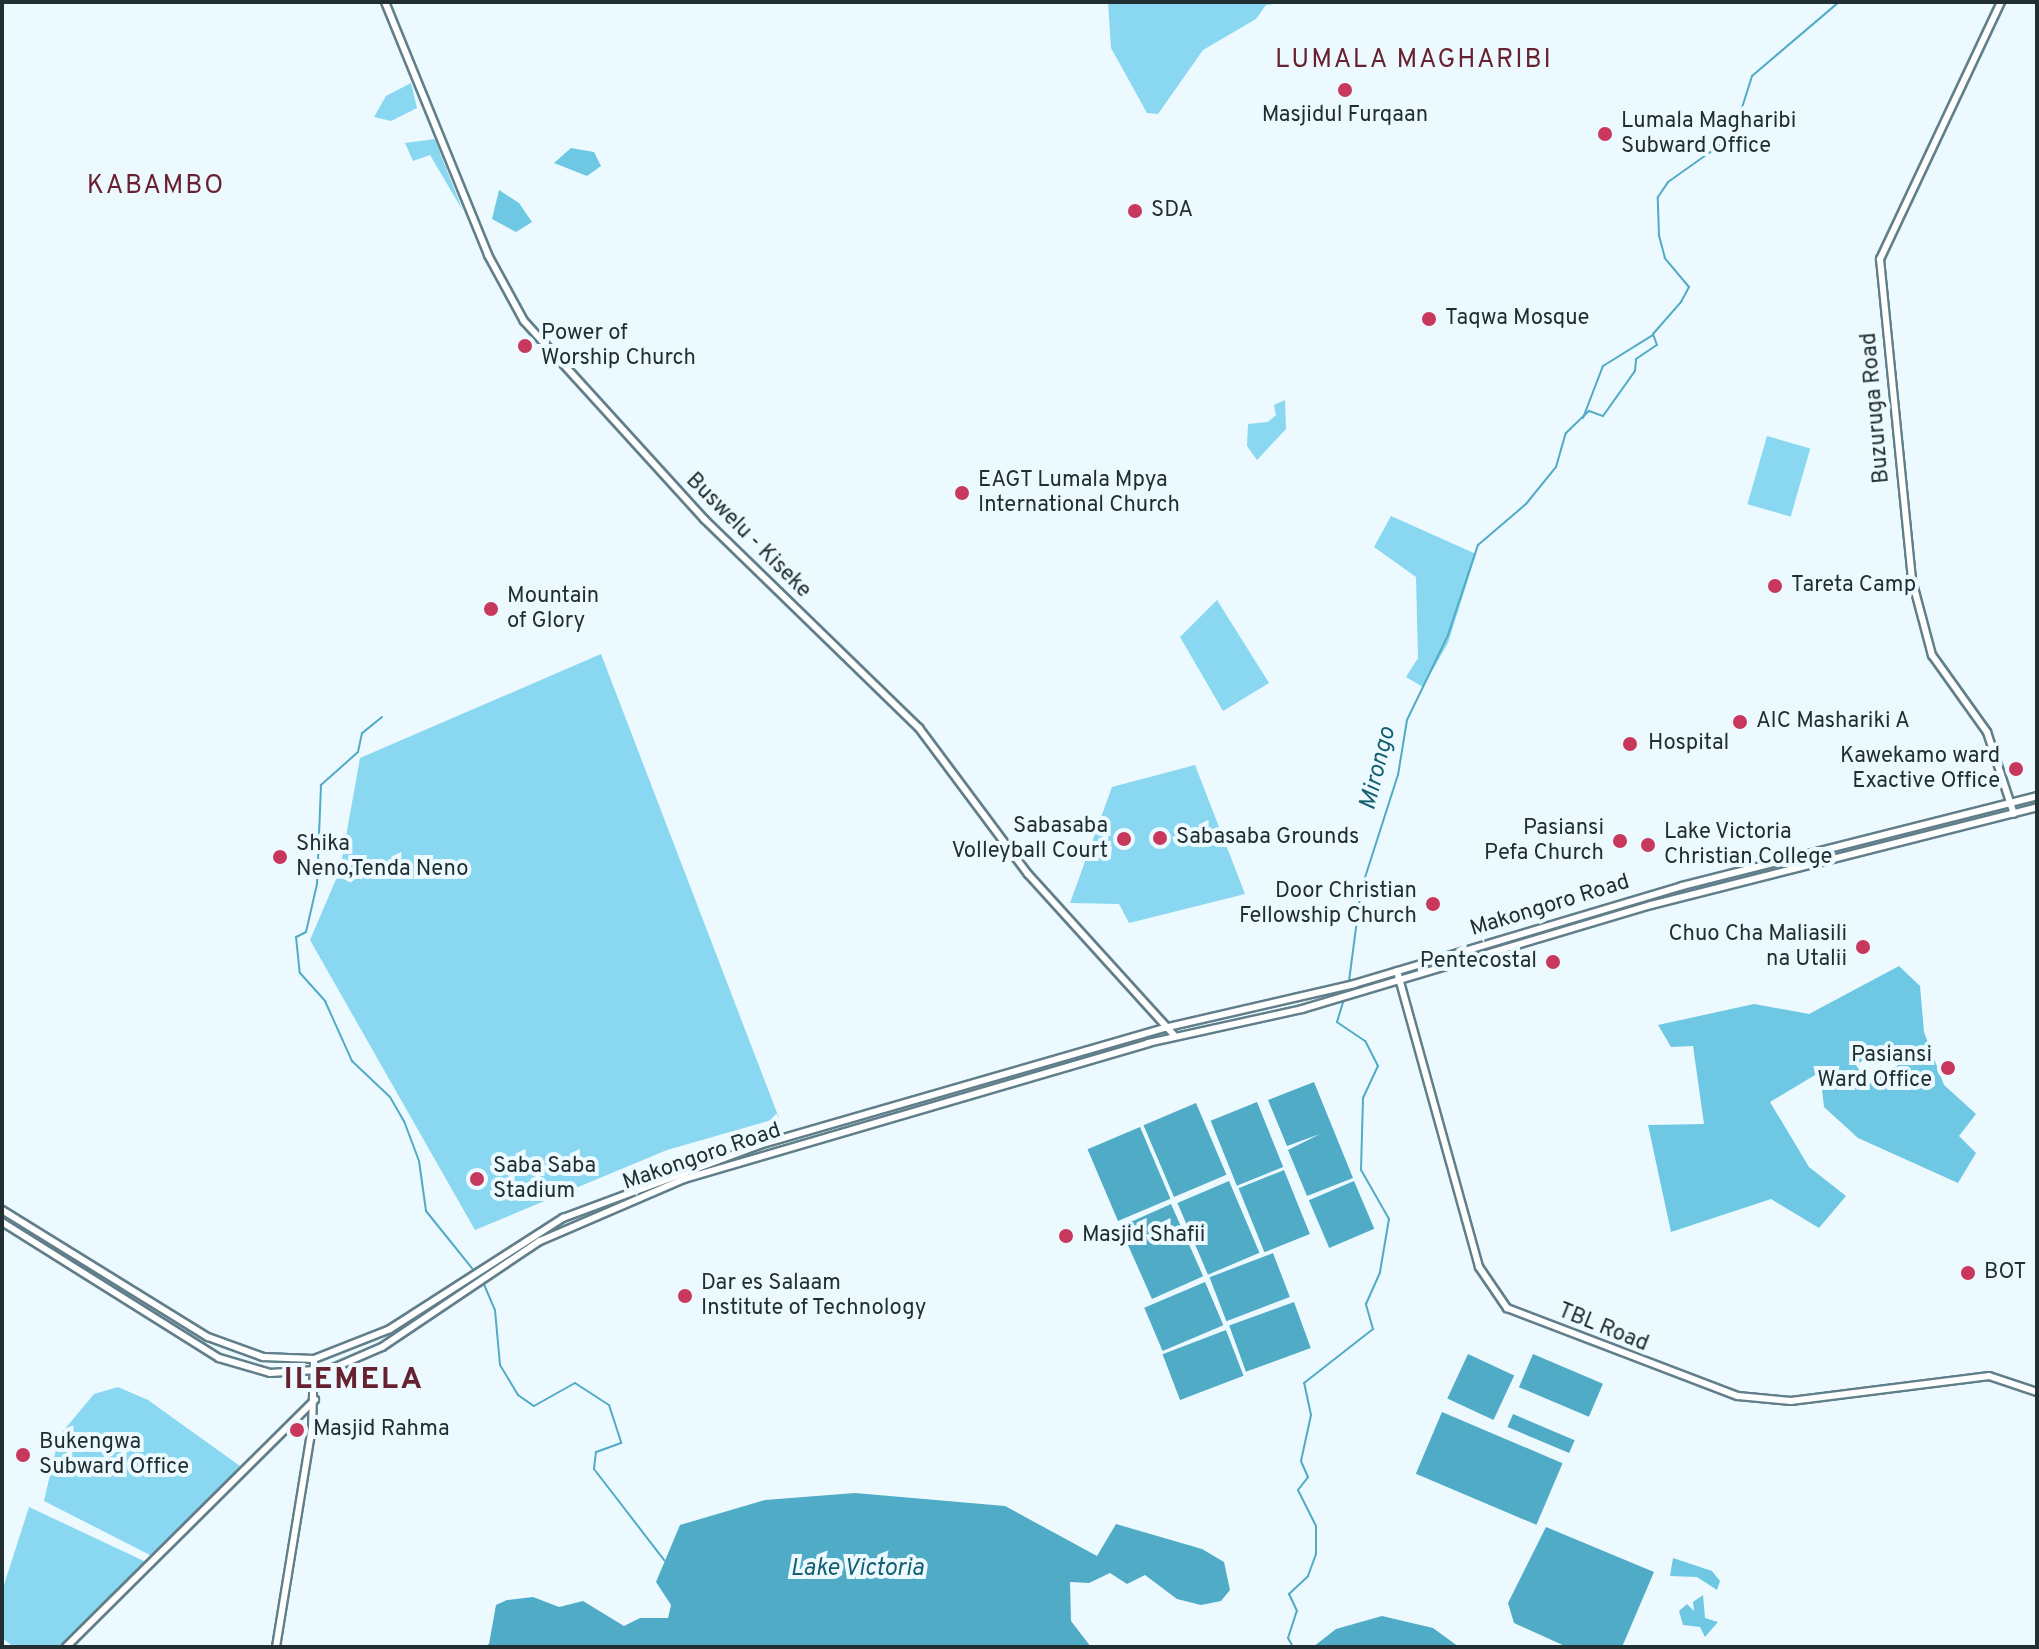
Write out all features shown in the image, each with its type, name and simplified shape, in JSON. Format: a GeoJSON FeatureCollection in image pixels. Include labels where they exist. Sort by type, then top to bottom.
{"type":"FeatureCollection","features":[{"type":"Feature","properties":{"kind":"main road","name":"Buswelu - Kiseke"},"geometry":{"type":"LineString","coordinates":[[385,2],[494,269],[524,321],[704,519],[919,728],[1028,874],[1135,986],[1164,1028],[1175,1036]]}},
{"type":"Feature","properties":{"kind":"main road","name":"Buzuruga Road"},"geometry":{"type":"LineString","coordinates":[[2001,2],[1935,132],[1880,259],[1912,580],[1932,655],[1987,732],[2014,814]]}},
{"type":"Feature","properties":{"kind":"main road","name":"Makongoro Road"},"geometry":{"type":"LineString","coordinates":[[2,1210],[208,1337],[263,1357],[314,1359],[390,1329],[493,1260],[587,1206],[708,1162],[1164,1028],[1354,984],[1682,886],[2037,796]]}},
{"type":"Feature","properties":{"kind":"main road","name":"Makongoro Road"},"geometry":{"type":"LineString","coordinates":[[2,1222],[219,1358],[256,1371],[315,1372],[371,1353],[497,1268],[568,1226],[684,1179],[1175,1036],[1337,999],[1651,905],[2037,807]]}},
{"type":"Feature","properties":{"kind":"main road","name":"TBL Road"},"geometry":{"type":"LineString","coordinates":[[1397,971],[1479,1267],[1507,1308],[1738,1396],[1799,1400],[1989,1376],[2037,1392]]}},
{"type":"Feature","properties":{"kind":"main road"},"geometry":{"type":"LineString","coordinates":[[276,1647],[315,1400],[314,1359]]}},
{"type":"Feature","properties":{"kind":"main road"},"geometry":{"type":"LineString","coordinates":[[66,1647],[315,1400]]}},
{"type":"Feature","properties":{"kind":"shaded area"},"geometry":{"type":"Polygon","coordinates":[[[1108,2],[1285,3],[1266,5],[1256,19],[1203,50],[1158,114],[1147,113],[1111,48],[1108,2]]]}},
{"type":"Feature","properties":{"kind":"shaded area"},"geometry":{"type":"Polygon","coordinates":[[[411,83],[417,108],[391,121],[374,117],[386,96],[411,83]]]}},
{"type":"Feature","properties":{"kind":"shaded area"},"geometry":{"type":"Polygon","coordinates":[[[435,139],[463,211],[430,155],[413,161],[405,143],[435,139]]]}},
{"type":"Feature","properties":{"kind":"shaded area"},"geometry":{"type":"Polygon","coordinates":[[[571,148],[594,152],[601,166],[587,176],[554,163],[571,148]]]}},
{"type":"Feature","properties":{"kind":"shaded area"},"geometry":{"type":"Polygon","coordinates":[[[499,190],[519,203],[532,222],[516,232],[492,219],[499,190]]]}},
{"type":"Feature","properties":{"kind":"shaded area"},"geometry":{"type":"Polygon","coordinates":[[[1285,400],[1286,429],[1257,460],[1247,446],[1248,424],[1268,422],[1276,415],[1274,405],[1285,400]]]}},
{"type":"Feature","properties":{"kind":"shaded area"},"geometry":{"type":"Polygon","coordinates":[[[1767,436],[1810,448],[1791,517],[1747,504],[1767,436]]]}},
{"type":"Feature","properties":{"kind":"shaded area"},"geometry":{"type":"Polygon","coordinates":[[[1391,516],[1476,554],[1448,643],[1423,687],[1406,677],[1418,658],[1416,577],[1374,547],[1391,516]]]}},
{"type":"Feature","properties":{"kind":"shaded area"},"geometry":{"type":"Polygon","coordinates":[[[1217,600],[1269,683],[1223,711],[1180,637],[1217,600]]]}},
{"type":"Feature","properties":{"kind":"shaded area"},"geometry":{"type":"Polygon","coordinates":[[[601,654],[779,1118],[667,1150],[475,1230],[310,940],[340,870],[360,758],[601,654]]]}},
{"type":"Feature","properties":{"kind":"shaded area","name":"Sabasaba Grounds"},"geometry":{"type":"Polygon","coordinates":[[[1195,765],[1245,894],[1129,923],[1119,904],[1070,903],[1112,787],[1195,765]]]}},
{"type":"Feature","properties":{"kind":"shaded area"},"geometry":{"type":"Polygon","coordinates":[[[1899,966],[1920,986],[1924,1032],[1944,1085],[1976,1114],[1959,1136],[1976,1153],[1958,1183],[1858,1138],[1824,1107],[1820,1072],[1770,1102],[1809,1167],[1846,1196],[1819,1228],[1771,1199],[1671,1232],[1648,1125],[1704,1124],[1693,1046],[1671,1047],[1658,1025],[1754,1004],[1809,1014],[1899,966]],[[1887,1044],[1856,1065],[1869,1084],[1900,1064],[1887,1044]]]}},
{"type":"Feature","properties":{"kind":"shaded area"},"geometry":{"type":"Polygon","coordinates":[[[118,1387],[148,1400],[240,1466],[154,1557],[44,1501],[59,1436],[94,1394],[118,1387]]]}},
{"type":"Feature","properties":{"kind":"shaded area"},"geometry":{"type":"Polygon","coordinates":[[[29,1507],[146,1562],[61,1647],[14,1647],[2,1638],[2,1591],[29,1507]]]}},
{"type":"Feature","properties":{"kind":"shaded area"},"geometry":{"type":"Polygon","coordinates":[[[1673,1558],[1712,1571],[1720,1581],[1717,1590],[1697,1577],[1670,1576],[1673,1558]]]}},
{"type":"Feature","properties":{"kind":"shaded area"},"geometry":{"type":"Polygon","coordinates":[[[1703,1595],[1705,1618],[1718,1622],[1705,1637],[1700,1627],[1683,1625],[1679,1611],[1687,1604],[1694,1611],[1693,1602],[1703,1595]]]}},
{"type":"Feature","properties":{"kind":"water"},"geometry":{"type":"Polygon","coordinates":[[[1314,1082],[1353,1178],[1307,1196],[1288,1150],[1320,1134],[1287,1146],[1268,1100],[1314,1082]]]}},
{"type":"Feature","properties":{"kind":"water"},"geometry":{"type":"Polygon","coordinates":[[[1257,1102],[1283,1167],[1237,1186],[1211,1121],[1257,1102]]]}},
{"type":"Feature","properties":{"kind":"water"},"geometry":{"type":"Polygon","coordinates":[[[1196,1103],[1226,1175],[1174,1197],[1144,1125],[1196,1103]]]}},
{"type":"Feature","properties":{"kind":"water"},"geometry":{"type":"Polygon","coordinates":[[[1140,1127],[1170,1199],[1118,1221],[1088,1149],[1140,1127]]]}},
{"type":"Feature","properties":{"kind":"water"},"geometry":{"type":"Polygon","coordinates":[[[1284,1170],[1310,1234],[1264,1252],[1239,1188],[1284,1170]]]}},
{"type":"Feature","properties":{"kind":"water"},"geometry":{"type":"Polygon","coordinates":[[[1229,1181],[1259,1253],[1208,1275],[1177,1203],[1229,1181]]]}},
{"type":"Feature","properties":{"kind":"water"},"geometry":{"type":"Polygon","coordinates":[[[1354,1181],[1374,1229],[1329,1248],[1309,1200],[1354,1181]]]}},
{"type":"Feature","properties":{"kind":"water"},"geometry":{"type":"Polygon","coordinates":[[[1171,1204],[1203,1276],[1152,1299],[1120,1227],[1171,1204]]]}},
{"type":"Feature","properties":{"kind":"water"},"geometry":{"type":"Polygon","coordinates":[[[1273,1253],[1290,1297],[1226,1321],[1210,1277],[1273,1253]]]}},
{"type":"Feature","properties":{"kind":"water"},"geometry":{"type":"Polygon","coordinates":[[[1205,1282],[1223,1325],[1163,1351],[1144,1308],[1205,1282]]]}},
{"type":"Feature","properties":{"kind":"water"},"geometry":{"type":"Polygon","coordinates":[[[1294,1302],[1311,1348],[1246,1372],[1229,1326],[1294,1302]]]}},
{"type":"Feature","properties":{"kind":"water"},"geometry":{"type":"Polygon","coordinates":[[[1226,1330],[1244,1376],[1180,1400],[1163,1354],[1226,1330]]]}},
{"type":"Feature","properties":{"kind":"water"},"geometry":{"type":"Polygon","coordinates":[[[1468,1354],[1514,1376],[1494,1420],[1447,1398],[1468,1354]]]}},
{"type":"Feature","properties":{"kind":"water"},"geometry":{"type":"Polygon","coordinates":[[[1533,1354],[1603,1384],[1589,1417],[1519,1387],[1533,1354]]]}},
{"type":"Feature","properties":{"kind":"water"},"geometry":{"type":"Polygon","coordinates":[[[1442,1412],[1563,1463],[1536,1525],[1416,1474],[1442,1412]]]}},
{"type":"Feature","properties":{"kind":"water"},"geometry":{"type":"Polygon","coordinates":[[[1513,1414],[1575,1440],[1569,1453],[1508,1427],[1513,1414]]]}},
{"type":"Feature","properties":{"kind":"water","name":"Lake Victoria"},"geometry":{"type":"Polygon","coordinates":[[[855,1493],[1005,1506],[1097,1556],[1116,1524],[1202,1549],[1224,1562],[1230,1590],[1221,1601],[1201,1605],[1177,1599],[1145,1575],[1127,1584],[1110,1573],[1089,1583],[1070,1582],[1071,1621],[1091,1647],[483,1647],[489,1644],[496,1605],[507,1600],[533,1597],[559,1607],[583,1601],[624,1626],[640,1618],[668,1618],[671,1605],[656,1582],[680,1525],[765,1500],[855,1493]]]}},
{"type":"Feature","properties":{"kind":"water"},"geometry":{"type":"Polygon","coordinates":[[[1546,1527],[1654,1572],[1622,1647],[1567,1647],[1514,1623],[1508,1603],[1546,1527]]]}},
{"type":"Feature","properties":{"kind":"water"},"geometry":{"type":"Polygon","coordinates":[[[1382,1616],[1433,1628],[1459,1647],[1313,1647],[1336,1629],[1382,1616]]]}},
{"type":"Feature","properties":{"kind":"waterway","name":"Mirongo"},"geometry":{"type":"LineString","coordinates":[[1349,981],[1361,890],[1398,775],[1407,720],[1448,635],[1478,545],[1526,504],[1556,467],[1566,433],[1589,411],[1603,416],[1635,371],[1636,359],[1657,345],[1653,334],[1681,302],[1689,287],[1665,258],[1659,235],[1658,197],[1668,182],[1733,136],[1752,76],[1839,2]]}},
{"type":"Feature","properties":{"kind":"waterway"},"geometry":{"type":"LineString","coordinates":[[1583,418],[1603,366],[1653,335]]}},
{"type":"Feature","properties":{"kind":"waterway"},"geometry":{"type":"LineString","coordinates":[[382,717],[362,733],[358,752],[321,785],[317,884],[306,932],[296,937],[300,973],[325,1001],[352,1061],[390,1097],[404,1121],[419,1161],[426,1211],[483,1282],[495,1310],[500,1365],[518,1395],[534,1406],[575,1383],[609,1405],[621,1443],[596,1452],[594,1469],[664,1560]]}},
{"type":"Feature","properties":{"kind":"waterway","name":"Mirongo"},"geometry":{"type":"LineString","coordinates":[[1293,1647],[1288,1638],[1297,1611],[1289,1594],[1308,1576],[1316,1554],[1316,1526],[1298,1490],[1308,1477],[1301,1461],[1311,1415],[1304,1383],[1373,1329],[1366,1304],[1380,1272],[1389,1219],[1361,1170],[1363,1098],[1378,1066],[1365,1041],[1337,1022],[1344,999]]}},
{"type":"Feature","properties":{"kind":"place","name":"Masjidul Furqaan"},"geometry":{"type":"Point","coordinates":[1345,90]}},
{"type":"Feature","properties":{"kind":"place","name":"Lumala Magharibi Subward Office"},"geometry":{"type":"Point","coordinates":[1605,134]}},
{"type":"Feature","properties":{"kind":"place","name":"SDA"},"geometry":{"type":"Point","coordinates":[1135,211]}},
{"type":"Feature","properties":{"kind":"place","name":"Taqwa Mosque"},"geometry":{"type":"Point","coordinates":[1429,319]}},
{"type":"Feature","properties":{"kind":"place","name":"Power of Worship Church"},"geometry":{"type":"Point","coordinates":[525,346]}},
{"type":"Feature","properties":{"kind":"place","name":"EAGT Lumala Mpya International Church"},"geometry":{"type":"Point","coordinates":[962,493]}},
{"type":"Feature","properties":{"kind":"place","name":"Tareta Camp"},"geometry":{"type":"Point","coordinates":[1775,586]}},
{"type":"Feature","properties":{"kind":"place","name":"Mountain of Glory"},"geometry":{"type":"Point","coordinates":[491,609]}},
{"type":"Feature","properties":{"kind":"place","name":"AIC Mashariki A"},"geometry":{"type":"Point","coordinates":[1740,722]}},
{"type":"Feature","properties":{"kind":"place","name":"Hospital"},"geometry":{"type":"Point","coordinates":[1630,744]}},
{"type":"Feature","properties":{"kind":"place","name":"Kawekamo ward Exactive Office"},"geometry":{"type":"Point","coordinates":[2016,769]}},
{"type":"Feature","properties":{"kind":"place","name":"Sabasaba Grounds"},"geometry":{"type":"Point","coordinates":[1160,838]}},
{"type":"Feature","properties":{"kind":"place","name":"Sabasaba Volleyball Court"},"geometry":{"type":"Point","coordinates":[1124,839]}},
{"type":"Feature","properties":{"kind":"place","name":"Pasiansi Pefa Church"},"geometry":{"type":"Point","coordinates":[1620,841]}},
{"type":"Feature","properties":{"kind":"place","name":"Lake Victoria Christian College"},"geometry":{"type":"Point","coordinates":[1648,845]}},
{"type":"Feature","properties":{"kind":"place","name":"Shika Neno,Tenda Neno"},"geometry":{"type":"Point","coordinates":[280,857]}},
{"type":"Feature","properties":{"kind":"place","name":"Door Christian Fellowship Church"},"geometry":{"type":"Point","coordinates":[1433,904]}},
{"type":"Feature","properties":{"kind":"place","name":"Chuo Cha Maliasili na Utalii"},"geometry":{"type":"Point","coordinates":[1863,947]}},
{"type":"Feature","properties":{"kind":"place","name":"Pentecostal"},"geometry":{"type":"Point","coordinates":[1553,962]}},
{"type":"Feature","properties":{"kind":"place","name":"Pasiansi Ward Office"},"geometry":{"type":"Point","coordinates":[1948,1068]}},
{"type":"Feature","properties":{"kind":"place","name":"Saba Saba Stadium"},"geometry":{"type":"Point","coordinates":[477,1179]}},
{"type":"Feature","properties":{"kind":"place","name":"Masjid Shafii"},"geometry":{"type":"Point","coordinates":[1066,1236]}},
{"type":"Feature","properties":{"kind":"place","name":"BOT"},"geometry":{"type":"Point","coordinates":[1968,1273]}},
{"type":"Feature","properties":{"kind":"place","name":"Dar es Salaam Institute of Technology"},"geometry":{"type":"Point","coordinates":[685,1296]}},
{"type":"Feature","properties":{"kind":"place","name":"Masjid Rahma"},"geometry":{"type":"Point","coordinates":[297,1430]}},
{"type":"Feature","properties":{"kind":"place","name":"Bukengwa Subward Office"},"geometry":{"type":"Point","coordinates":[23,1455]}},
{"type":"Feature","properties":{"kind":"district","name":"LUMALA MAGHARIBI"},"geometry":{"type":"Point","coordinates":[1414,61]}},
{"type":"Feature","properties":{"kind":"district","name":"KABAMBO"},"geometry":{"type":"Point","coordinates":[156,187]}},
{"type":"Feature","properties":{"kind":"district","name":"ILEMELA"},"geometry":{"type":"Point","coordinates":[354,1381]}}]}
